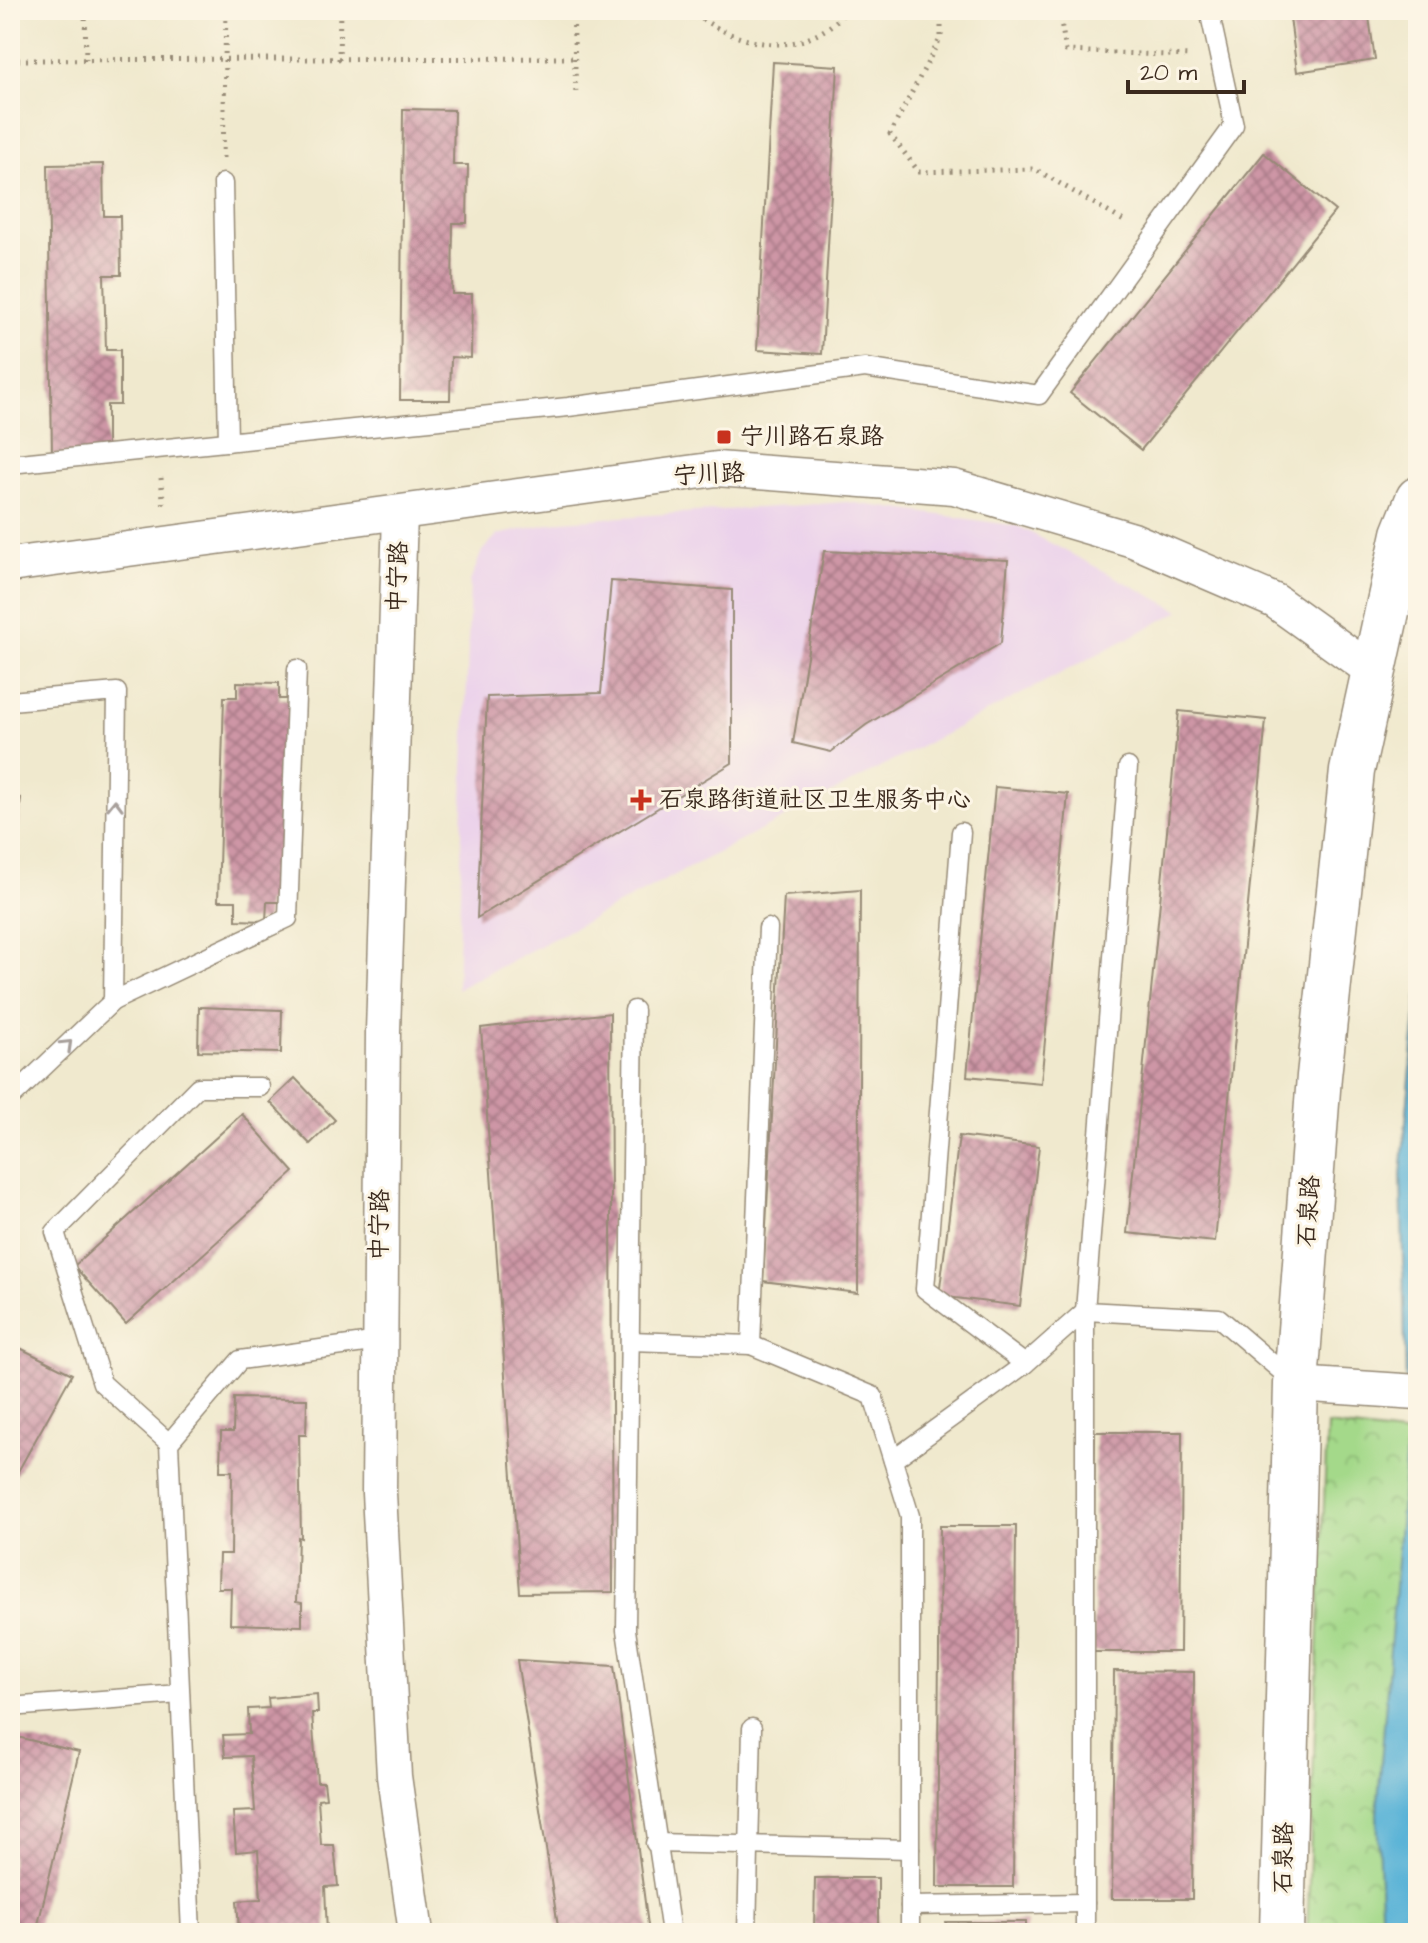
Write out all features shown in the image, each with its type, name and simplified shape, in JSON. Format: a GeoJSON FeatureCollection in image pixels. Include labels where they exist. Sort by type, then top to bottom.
{"type":"FeatureCollection","features":[{"type":"Feature","properties":{"kind":"street","name":"宁川路"},"geometry":{"type":"LineString","coordinates":[[10,565],[400,515],[717,469],[954,487],[1133,540],[1275,601],[1371,670]]}},
{"type":"Feature","properties":{"kind":"street","name":"石泉路"},"geometry":{"type":"LineString","coordinates":[[1282,1933],[1296,1384],[1319,1076],[1352,771],[1371,670],[1404,534],[1418,499]]}},
{"type":"Feature","properties":{"kind":"street","name":"中宁路"},"geometry":{"type":"LineString","coordinates":[[400,515],[383,1031],[379,1493],[394,1776],[416,1933]]}},
{"type":"Feature","properties":{"kind":"street"},"geometry":{"type":"LineString","coordinates":[[1296,1384],[1418,1392]]}},
{"type":"Feature","properties":{"kind":"lane"},"geometry":{"type":"LineString","coordinates":[[10,464],[568,407],[865,368],[1039,395],[1234,125],[1209,10]]}},
{"type":"Feature","properties":{"kind":"lane"},"geometry":{"type":"LineString","coordinates":[[223,183],[228,442]]}},
{"type":"Feature","properties":{"kind":"lane"},"geometry":{"type":"LineString","coordinates":[[10,1099],[113,1001],[288,918],[297,669]]}},
{"type":"Feature","properties":{"kind":"lane"},"geometry":{"type":"LineString","coordinates":[[10,701],[117,692],[113,1001]]}},
{"type":"Feature","properties":{"kind":"lane"},"geometry":{"type":"LineString","coordinates":[[1085,1933],[1085,1311],[1128,767]]}},
{"type":"Feature","properties":{"kind":"lane"},"geometry":{"type":"LineString","coordinates":[[961,832],[925,1289],[1025,1364]]}},
{"type":"Feature","properties":{"kind":"lane"},"geometry":{"type":"LineString","coordinates":[[751,1345],[768,928]]}},
{"type":"Feature","properties":{"kind":"lane"},"geometry":{"type":"LineString","coordinates":[[634,1010],[626,1630],[655,1843],[671,1933]]}},
{"type":"Feature","properties":{"kind":"lane"},"geometry":{"type":"LineString","coordinates":[[169,1443],[102,1383],[55,1232],[198,1087],[260,1087]]}},
{"type":"Feature","properties":{"kind":"lane"},"geometry":{"type":"LineString","coordinates":[[893,1460],[1025,1364],[1085,1311],[1219,1318],[1296,1384]]}},
{"type":"Feature","properties":{"kind":"lane"},"geometry":{"type":"LineString","coordinates":[[191,1933],[169,1443],[240,1360],[379,1341]]}},
{"type":"Feature","properties":{"kind":"lane"},"geometry":{"type":"LineString","coordinates":[[630,1341],[751,1345],[873,1396],[910,1516],[910,1933]]}},
{"type":"Feature","properties":{"kind":"lane"},"geometry":{"type":"LineString","coordinates":[[10,1707],[180,1694]]}},
{"type":"Feature","properties":{"kind":"lane"},"geometry":{"type":"LineString","coordinates":[[747,1933],[752,1728]]}},
{"type":"Feature","properties":{"kind":"lane"},"geometry":{"type":"LineString","coordinates":[[655,1843],[910,1849]]}},
{"type":"Feature","properties":{"kind":"lane"},"geometry":{"type":"LineString","coordinates":[[910,1906],[1085,1903]]}},
{"type":"Feature","properties":{"kind":"path"},"geometry":{"type":"LineString","coordinates":[[85,10],[86,61]]}},
{"type":"Feature","properties":{"kind":"path"},"geometry":{"type":"LineString","coordinates":[[223,183],[226,10]]}},
{"type":"Feature","properties":{"kind":"path"},"geometry":{"type":"LineString","coordinates":[[339,60],[340,10]]}},
{"type":"Feature","properties":{"kind":"path"},"geometry":{"type":"LineString","coordinates":[[573,10],[576,96]]}},
{"type":"Feature","properties":{"kind":"path"},"geometry":{"type":"LineString","coordinates":[[689,10],[720,33],[757,44],[795,42],[831,29],[847,10]]}},
{"type":"Feature","properties":{"kind":"path"},"geometry":{"type":"LineString","coordinates":[[941,10],[941,37],[890,134],[919,172],[1035,169],[1153,238]]}},
{"type":"Feature","properties":{"kind":"path"},"geometry":{"type":"LineString","coordinates":[[1059,10],[1066,51],[1219,57]]}},
{"type":"Feature","properties":{"kind":"path"},"geometry":{"type":"LineString","coordinates":[[10,60],[575,58]]}},
{"type":"Feature","properties":{"kind":"path"},"geometry":{"type":"LineString","coordinates":[[158,449],[168,545]]}},
{"type":"Feature","properties":{"kind":"shaded area","name":"石泉路街道社区卫生服务中心"},"geometry":{"type":"Polygon","coordinates":[[[847,502],[1018,526],[1180,611],[457,989],[470,582],[482,551],[497,535],[562,521],[847,502]]]}},
{"type":"Feature","properties":{"kind":"green space"},"geometry":{"type":"Polygon","coordinates":[[[1327,1425],[1418,1436],[1418,1933],[1307,1933],[1327,1425]]]}},
{"type":"Feature","properties":{"kind":"water"},"geometry":{"type":"Polygon","coordinates":[[[1418,994],[1418,1896],[1413,1933],[1382,1933],[1377,1814],[1407,1435],[1401,1175],[1418,994]]]}},
{"type":"Feature","properties":{"kind":"building"},"geometry":{"type":"Polygon","coordinates":[[[1289,10],[1368,10],[1375,60],[1297,72],[1289,10]]]}},
{"type":"Feature","properties":{"kind":"building"},"geometry":{"type":"Polygon","coordinates":[[[773,62],[838,66],[822,354],[757,350],[773,62]]]}},
{"type":"Feature","properties":{"kind":"building"},"geometry":{"type":"Polygon","coordinates":[[[403,109],[454,110],[453,165],[468,165],[467,223],[453,223],[452,294],[472,294],[471,358],[451,357],[450,400],[400,400],[403,109]]]}},
{"type":"Feature","properties":{"kind":"building"},"geometry":{"type":"Polygon","coordinates":[[[1264,153],[1335,211],[1141,450],[1070,393],[1264,153]]]}},
{"type":"Feature","properties":{"kind":"building"},"geometry":{"type":"Polygon","coordinates":[[[103,164],[104,216],[120,216],[121,275],[104,275],[106,350],[120,350],[120,405],[107,405],[107,453],[52,455],[48,165],[103,164]]]}},
{"type":"Feature","properties":{"kind":"building"},"geometry":{"type":"Polygon","coordinates":[[[824,551],[1008,560],[1001,643],[866,725],[831,752],[793,743],[824,551]]]}},
{"type":"Feature","properties":{"kind":"building"},"geometry":{"type":"Polygon","coordinates":[[[611,581],[732,590],[732,763],[477,918],[487,697],[601,693],[611,581]]]}},
{"type":"Feature","properties":{"kind":"building"},"geometry":{"type":"Polygon","coordinates":[[[237,682],[279,683],[279,699],[292,699],[286,902],[267,902],[266,921],[236,920],[236,901],[218,901],[224,697],[237,697],[237,682]]]}},
{"type":"Feature","properties":{"kind":"building"},"geometry":{"type":"Polygon","coordinates":[[[1179,711],[1266,720],[1215,1242],[1127,1233],[1179,711]]]}},
{"type":"Feature","properties":{"kind":"building"},"geometry":{"type":"Polygon","coordinates":[[[995,787],[1068,794],[1041,1083],[967,1076],[995,787]]]}},
{"type":"Feature","properties":{"kind":"building"},"geometry":{"type":"Polygon","coordinates":[[[10,797],[21,798],[13,869],[10,869],[10,797]]]}},
{"type":"Feature","properties":{"kind":"building"},"geometry":{"type":"Polygon","coordinates":[[[860,890],[858,1293],[763,1281],[784,896],[860,890]]]}},
{"type":"Feature","properties":{"kind":"building"},"geometry":{"type":"Polygon","coordinates":[[[199,1007],[282,1010],[281,1053],[198,1051],[199,1007]]]}},
{"type":"Feature","properties":{"kind":"building"},"geometry":{"type":"Polygon","coordinates":[[[610,1013],[613,1592],[520,1593],[481,1028],[610,1013]]]}},
{"type":"Feature","properties":{"kind":"building"},"geometry":{"type":"Polygon","coordinates":[[[295,1078],[335,1120],[310,1144],[270,1102],[295,1078]]]}},
{"type":"Feature","properties":{"kind":"building"},"geometry":{"type":"Polygon","coordinates":[[[242,1114],[294,1172],[126,1324],[74,1266],[242,1114]]]}},
{"type":"Feature","properties":{"kind":"building"},"geometry":{"type":"Polygon","coordinates":[[[959,1136],[1039,1146],[1020,1306],[939,1296],[959,1136]]]}},
{"type":"Feature","properties":{"kind":"building"},"geometry":{"type":"Polygon","coordinates":[[[16,1346],[72,1374],[10,1486],[10,1356],[16,1346]]]}},
{"type":"Feature","properties":{"kind":"building"},"geometry":{"type":"Polygon","coordinates":[[[234,1398],[307,1399],[306,1435],[299,1435],[301,1538],[298,1537],[296,1602],[302,1603],[302,1626],[230,1624],[231,1588],[218,1588],[219,1554],[231,1554],[232,1471],[220,1471],[221,1432],[233,1432],[234,1398]]]}},
{"type":"Feature","properties":{"kind":"building"},"geometry":{"type":"Polygon","coordinates":[[[1095,1432],[1182,1432],[1180,1652],[1093,1652],[1095,1432]]]}},
{"type":"Feature","properties":{"kind":"building"},"geometry":{"type":"Polygon","coordinates":[[[940,1526],[1016,1526],[1013,1887],[937,1887],[940,1526]]]}},
{"type":"Feature","properties":{"kind":"building"},"geometry":{"type":"Polygon","coordinates":[[[517,1660],[614,1666],[649,1933],[559,1933],[517,1660]]]}},
{"type":"Feature","properties":{"kind":"building"},"geometry":{"type":"Polygon","coordinates":[[[1114,1671],[1194,1672],[1192,1899],[1112,1899],[1114,1671]]]}},
{"type":"Feature","properties":{"kind":"building"},"geometry":{"type":"Polygon","coordinates":[[[317,1694],[318,1713],[312,1713],[317,1782],[324,1782],[326,1798],[318,1799],[321,1845],[334,1845],[338,1886],[325,1887],[327,1933],[264,1933],[263,1928],[239,1930],[237,1901],[261,1899],[258,1850],[236,1852],[233,1812],[255,1811],[251,1756],[225,1757],[223,1735],[249,1734],[248,1709],[269,1708],[268,1698],[317,1694]]]}},
{"type":"Feature","properties":{"kind":"building"},"geometry":{"type":"Polygon","coordinates":[[[13,1736],[79,1752],[36,1933],[10,1933],[13,1736]]]}},
{"type":"Feature","properties":{"kind":"building"},"geometry":{"type":"Polygon","coordinates":[[[815,1878],[878,1878],[878,1933],[814,1933],[815,1878]]]}},
{"type":"Feature","properties":{"kind":"building"},"geometry":{"type":"Polygon","coordinates":[[[946,1922],[1026,1922],[1026,1933],[946,1933],[946,1922]]]}},
{"type":"Feature","properties":{"kind":"place","name":"宁川路石泉路"},"geometry":{"type":"Point","coordinates":[724,437]}},
{"type":"Feature","properties":{"kind":"place","name":"石泉路街道社区卫生服务中心"},"geometry":{"type":"Point","coordinates":[641,800]}}]}
